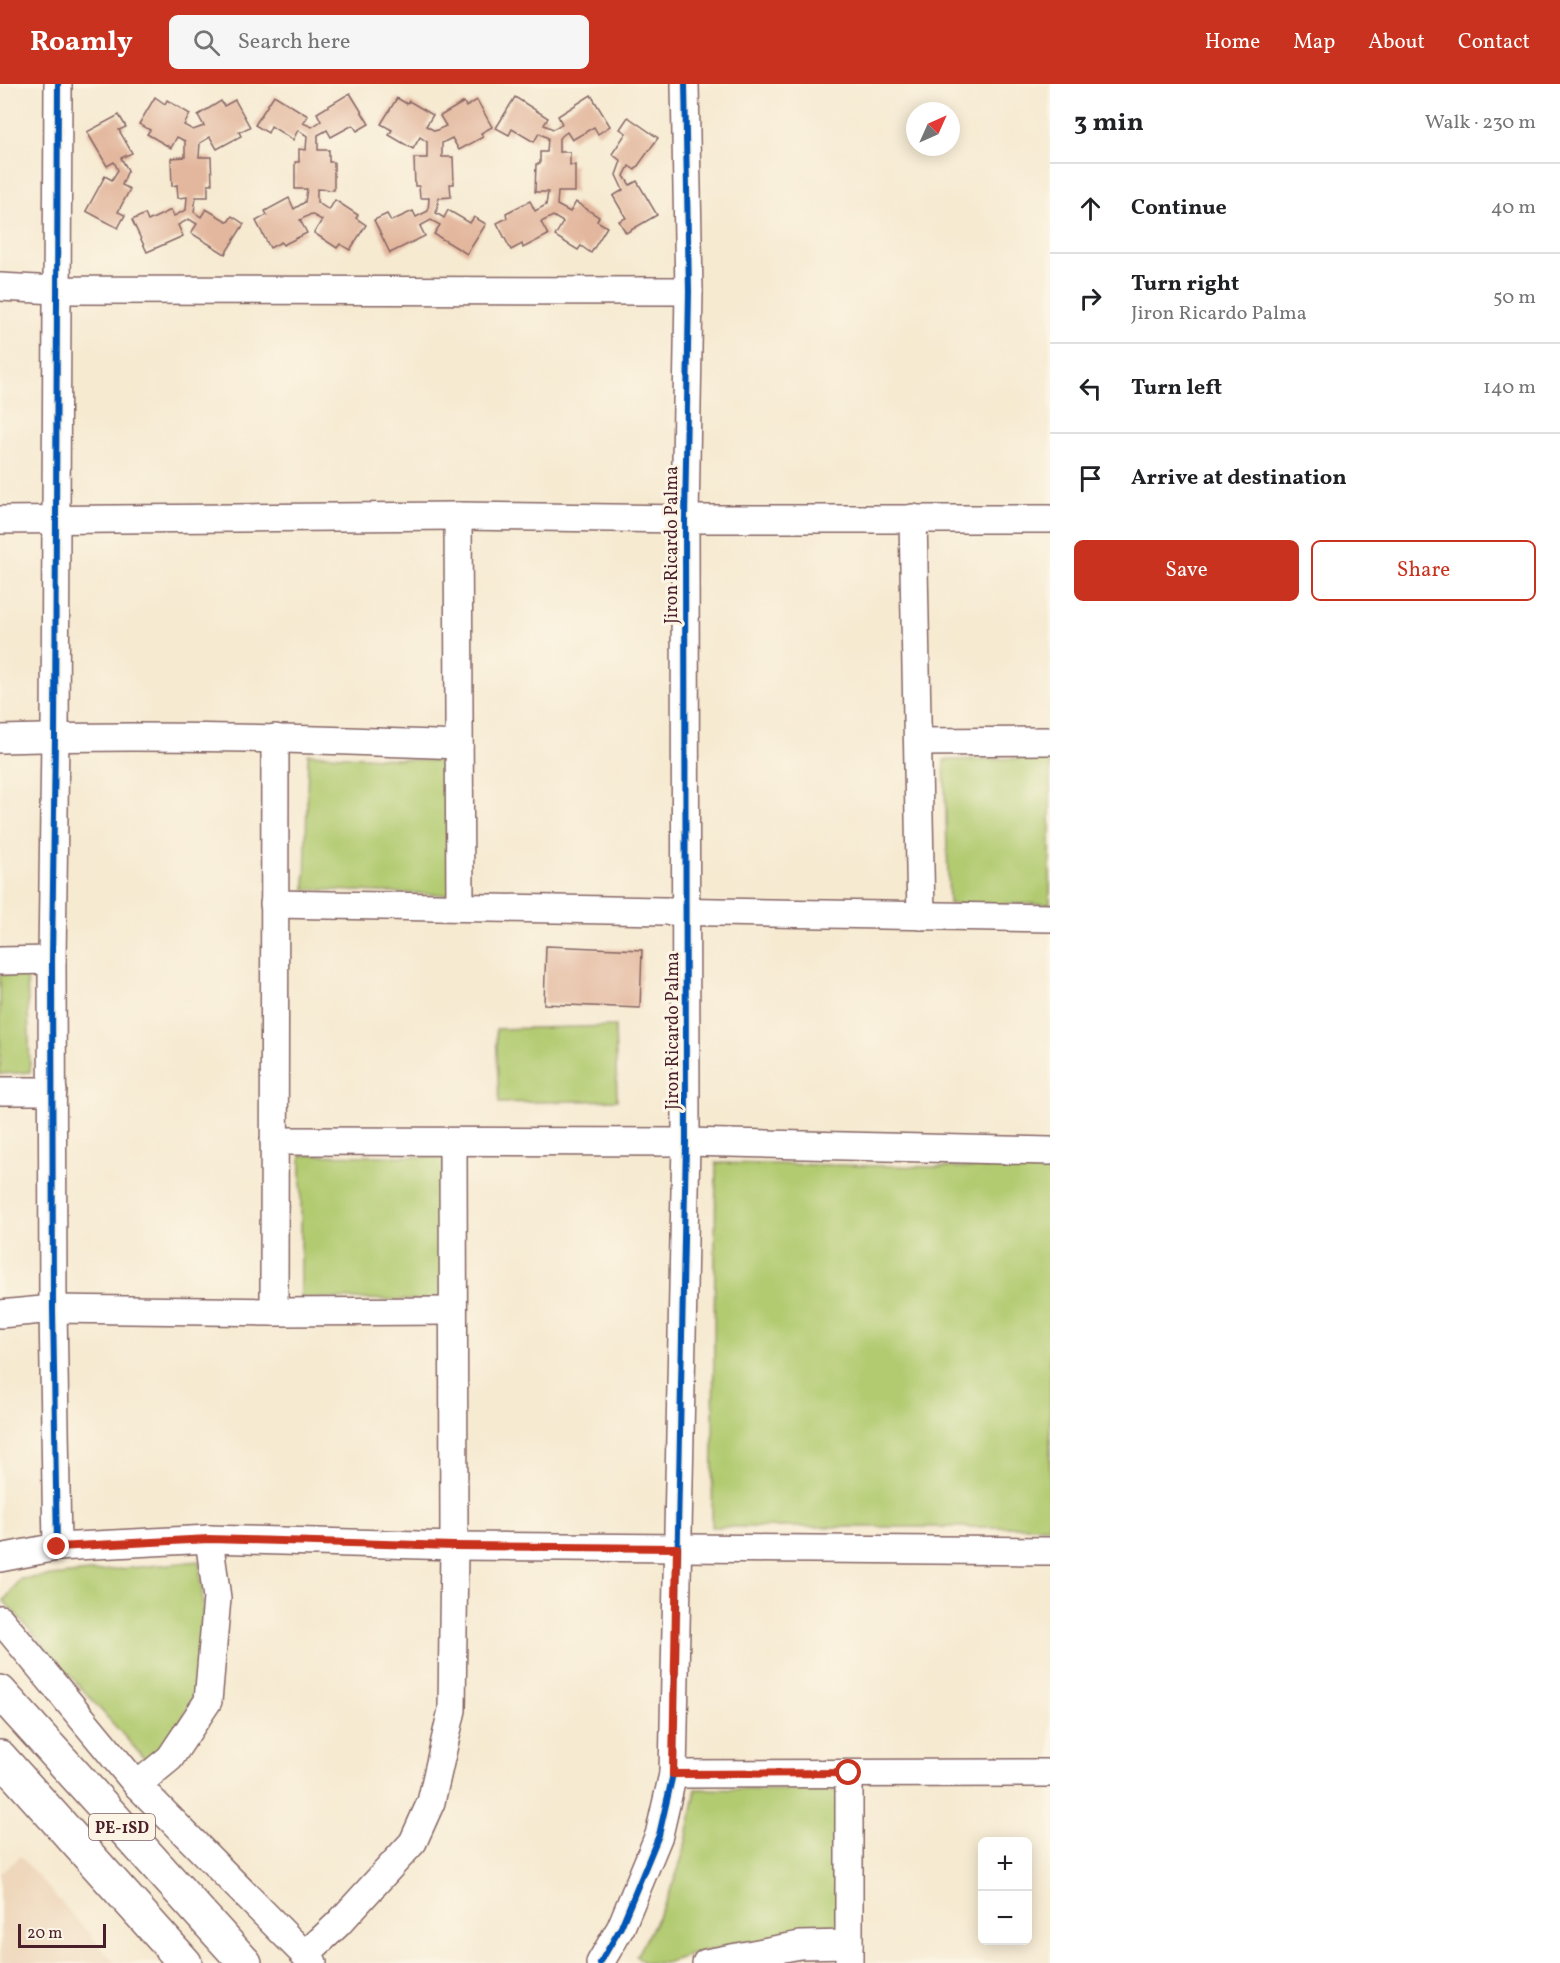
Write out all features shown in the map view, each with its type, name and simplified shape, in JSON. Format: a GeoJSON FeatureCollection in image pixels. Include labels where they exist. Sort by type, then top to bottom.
{"type":"FeatureCollection","features":[{"type":"Feature","properties":{"kind":"highway","name":"PE-1SD"},"geometry":{"type":"LineString","coordinates":[[0,1692],[245,1963]]}},
{"type":"Feature","properties":{"kind":"highway","name":"PE-1SD"},"geometry":{"type":"LineString","coordinates":[[0,1757],[185,1963]]}},
{"type":"Feature","properties":{"kind":"street"},"geometry":{"type":"LineString","coordinates":[[57,1547],[52,1309],[52,960],[58,84]]}},
{"type":"Feature","properties":{"kind":"street","name":"Jiron Ricardo Palma"},"geometry":{"type":"LineString","coordinates":[[600,1963],[621,1927],[659,1835],[673,1774],[686,1142],[685,519],[689,291],[685,84]]}},
{"type":"Feature","properties":{"kind":"street"},"geometry":{"type":"LineString","coordinates":[[0,287],[56,290],[689,291]]}},
{"type":"Feature","properties":{"kind":"street"},"geometry":{"type":"LineString","coordinates":[[458,516],[460,907]]}},
{"type":"Feature","properties":{"kind":"street"},"geometry":{"type":"LineString","coordinates":[[0,520],[458,516],[685,519],[1050,519]]}},
{"type":"Feature","properties":{"kind":"street"},"geometry":{"type":"LineString","coordinates":[[913,518],[921,916]]}},
{"type":"Feature","properties":{"kind":"street"},"geometry":{"type":"LineString","coordinates":[[0,739],[275,738],[459,745]]}},
{"type":"Feature","properties":{"kind":"street"},"geometry":{"type":"LineString","coordinates":[[274,1312],[275,738]]}},
{"type":"Feature","properties":{"kind":"street"},"geometry":{"type":"LineString","coordinates":[[918,742],[1050,741]]}},
{"type":"Feature","properties":{"kind":"street"},"geometry":{"type":"LineString","coordinates":[[274,904],[1050,918]]}},
{"type":"Feature","properties":{"kind":"street"},"geometry":{"type":"LineString","coordinates":[[0,961],[52,960]]}},
{"type":"Feature","properties":{"kind":"street"},"geometry":{"type":"LineString","coordinates":[[0,1091],[53,1091]]}},
{"type":"Feature","properties":{"kind":"street"},"geometry":{"type":"LineString","coordinates":[[274,1141],[686,1142],[1050,1151]]}},
{"type":"Feature","properties":{"kind":"street"},"geometry":{"type":"LineString","coordinates":[[0,1619],[136,1785],[309,1959],[413,1842],[431,1802],[452,1710],[453,1142]]}},
{"type":"Feature","properties":{"kind":"street"},"geometry":{"type":"LineString","coordinates":[[0,1314],[52,1309],[274,1312],[452,1311]]}},
{"type":"Feature","properties":{"kind":"street"},"geometry":{"type":"LineString","coordinates":[[0,1558],[57,1547],[209,1539],[454,1546],[1050,1551]]}},
{"type":"Feature","properties":{"kind":"street"},"geometry":{"type":"LineString","coordinates":[[136,1785],[170,1758],[208,1701],[217,1598],[209,1539]]}},
{"type":"Feature","properties":{"kind":"street"},"geometry":{"type":"LineString","coordinates":[[706,1963],[800,1945],[849,1953],[849,1773]]}},
{"type":"Feature","properties":{"kind":"street"},"geometry":{"type":"LineString","coordinates":[[673,1774],[1050,1773]]}},
{"type":"Feature","properties":{"kind":"shaded area"},"geometry":{"type":"Polygon","coordinates":[[[20,1856],[115,1963],[0,1963],[0,1874],[20,1856]]]}},
{"type":"Feature","properties":{"kind":"green space"},"geometry":{"type":"Polygon","coordinates":[[[308,754],[455,762],[456,895],[305,889],[308,754]]]}},
{"type":"Feature","properties":{"kind":"green space"},"geometry":{"type":"Polygon","coordinates":[[[1050,758],[1050,904],[949,904],[944,760],[1050,758]]]}},
{"type":"Feature","properties":{"kind":"green space"},"geometry":{"type":"Polygon","coordinates":[[[27,974],[30,1072],[0,1074],[0,975],[27,974]]]}},
{"type":"Feature","properties":{"kind":"green space"},"geometry":{"type":"Polygon","coordinates":[[[615,1026],[617,1100],[499,1103],[496,1029],[615,1026]]]}},
{"type":"Feature","properties":{"kind":"green space"},"geometry":{"type":"Polygon","coordinates":[[[301,1155],[452,1157],[451,1301],[301,1298],[301,1155]]]}},
{"type":"Feature","properties":{"kind":"green space"},"geometry":{"type":"Polygon","coordinates":[[[716,1163],[1050,1169],[1050,1527],[712,1527],[716,1163]]]}},
{"type":"Feature","properties":{"kind":"green space"},"geometry":{"type":"Polygon","coordinates":[[[199,1561],[203,1602],[198,1685],[176,1733],[148,1763],[4,1601],[20,1579],[199,1561]]]}},
{"type":"Feature","properties":{"kind":"green space"},"geometry":{"type":"Polygon","coordinates":[[[696,1789],[851,1791],[848,1936],[703,1951],[665,1963],[645,1963],[636,1956],[660,1913],[675,1879],[685,1848],[696,1789]]]}},
{"type":"Feature","properties":{"kind":"building"},"geometry":{"type":"Polygon","coordinates":[[[350,93],[369,124],[357,131],[353,125],[331,137],[327,130],[318,135],[318,150],[329,150],[329,162],[334,162],[334,190],[317,189],[317,202],[329,210],[335,200],[358,215],[356,218],[366,225],[350,250],[340,244],[337,248],[314,233],[322,220],[311,214],[300,220],[307,233],[283,245],[281,242],[270,248],[256,221],[267,215],[265,211],[289,198],[294,209],[305,202],[307,189],[295,189],[295,162],[299,162],[299,149],[306,150],[307,136],[298,130],[293,140],[271,126],[268,133],[255,125],[274,95],[308,116],[303,123],[312,127],[321,121],[317,113],[350,93]]]}},
{"type":"Feature","properties":{"kind":"building"},"geometry":{"type":"Polygon","coordinates":[[[591,95],[610,126],[598,134],[594,127],[572,140],[567,132],[559,138],[559,152],[570,152],[570,165],[575,165],[575,192],[558,192],[557,205],[570,212],[576,202],[599,217],[597,221],[607,227],[591,253],[581,246],[578,250],[555,236],[563,222],[553,216],[541,222],[548,235],[523,248],[522,244],[511,250],[497,223],[507,218],[506,213],[530,201],[535,211],[546,205],[548,192],[535,192],[536,164],[540,164],[540,152],[547,152],[548,138],[539,133],[534,142],[512,129],[509,135],[496,128],[515,97],[548,118],[544,125],[553,129],[562,124],[558,116],[591,95]]]}},
{"type":"Feature","properties":{"kind":"building"},"geometry":{"type":"Polygon","coordinates":[[[155,97],[165,104],[167,100],[190,114],[184,125],[193,130],[204,126],[198,115],[221,101],[224,106],[235,100],[250,127],[239,132],[241,136],[217,149],[210,137],[200,143],[199,157],[211,157],[212,184],[208,184],[208,197],[196,197],[194,212],[201,217],[206,209],[228,222],[232,216],[244,224],[225,254],[191,233],[197,224],[189,219],[178,225],[183,236],[147,252],[132,220],[145,214],[148,221],[171,210],[174,216],[186,210],[187,197],[178,198],[177,185],[172,186],[171,158],[185,157],[185,141],[177,137],[171,148],[147,134],[150,130],[139,124],[155,97]]]}},
{"type":"Feature","properties":{"kind":"building"},"geometry":{"type":"Polygon","coordinates":[[[397,98],[407,104],[409,101],[433,115],[426,126],[435,131],[446,126],[440,116],[464,102],[466,107],[477,100],[492,127],[481,133],[483,137],[459,150],[452,138],[442,143],[442,157],[453,157],[454,184],[450,184],[451,197],[439,198],[436,213],[444,218],[448,210],[470,223],[474,217],[486,224],[467,254],[434,234],[440,225],[431,220],[420,226],[425,236],[390,253],[374,220],[387,214],[391,221],[413,211],[416,217],[428,211],[429,198],[420,198],[419,186],[415,186],[414,158],[427,158],[427,142],[420,137],[413,149],[389,135],[392,130],[381,124],[397,98]]]}},
{"type":"Feature","properties":{"kind":"building"},"geometry":{"type":"Polygon","coordinates":[[[119,115],[126,127],[119,130],[132,153],[121,158],[128,170],[122,185],[130,189],[118,212],[125,215],[118,228],[86,211],[105,176],[112,180],[118,170],[114,162],[107,166],[87,132],[119,115]]]}},
{"type":"Feature","properties":{"kind":"building"},"geometry":{"type":"Polygon","coordinates":[[[628,117],[658,138],[635,170],[629,166],[624,176],[630,185],[637,181],[657,215],[626,233],[619,221],[626,218],[613,196],[623,190],[616,175],[621,161],[612,154],[626,133],[620,129],[628,117]]]}},
{"type":"Feature","properties":{"kind":"building"},"geometry":{"type":"Polygon","coordinates":[[[546,946],[642,950],[640,1008],[544,1004],[546,946]]]}},
{"type":"Feature","properties":{"kind":"cycle path"},"geometry":{"type":"LineString","coordinates":[[57,1547],[53,1309],[52,960],[58,84]]}},
{"type":"Feature","properties":{"kind":"cycle path"},"geometry":{"type":"LineString","coordinates":[[600,1963],[621,1927],[659,1835],[673,1774],[686,1142],[685,519],[689,291],[685,84]]}},
{"type":"Feature","properties":{"kind":"route"},"geometry":{"type":"LineString","coordinates":[[57,1547],[209,1539],[454,1546],[677,1548],[673,1774],[849,1773]]}}]}
